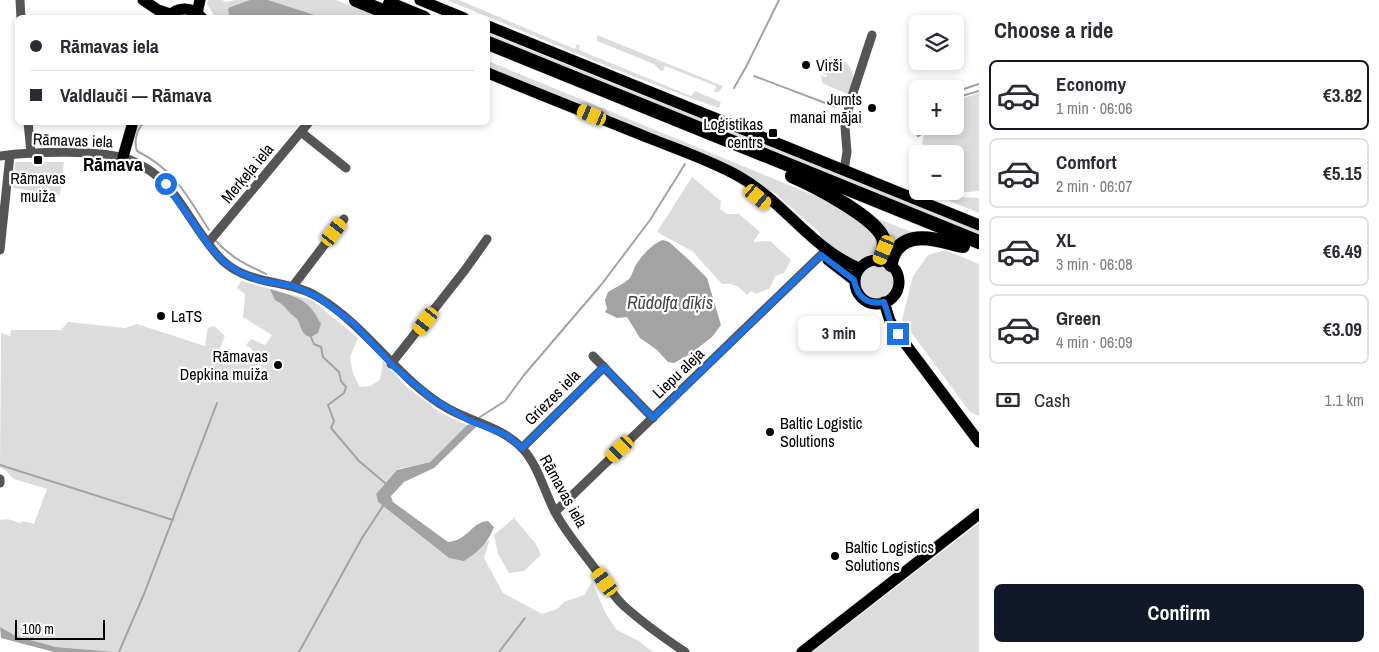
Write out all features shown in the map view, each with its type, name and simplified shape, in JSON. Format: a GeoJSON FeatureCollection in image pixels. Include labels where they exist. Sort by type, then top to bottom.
{"type":"FeatureCollection","features":[{"type":"Feature","properties":{"kind":"highway"},"geometry":{"type":"LineString","coordinates":[[356,0],[393,15]]}},
{"type":"Feature","properties":{"kind":"highway"},"geometry":{"type":"LineString","coordinates":[[381,0],[417,15]]}},
{"type":"Feature","properties":{"kind":"highway"},"geometry":{"type":"LineString","coordinates":[[490,44],[979,242]]}},
{"type":"Feature","properties":{"kind":"highway"},"geometry":{"type":"LineString","coordinates":[[490,54],[979,252]]}},
{"type":"Feature","properties":{"kind":"highway"},"geometry":{"type":"LineString","coordinates":[[816,187],[847,205],[876,228],[884,240],[885,262]]}},
{"type":"Feature","properties":{"kind":"highway"},"geometry":{"type":"LineString","coordinates":[[885,262],[899,247],[910,240],[930,239],[964,246]]}},
{"type":"Feature","properties":{"kind":"main road"},"geometry":{"type":"LineString","coordinates":[[141,0],[166,15]]}},
{"type":"Feature","properties":{"kind":"main road"},"geometry":{"type":"LineString","coordinates":[[141,0],[153,15]]}},
{"type":"Feature","properties":{"kind":"main road"},"geometry":{"type":"LineString","coordinates":[[200,0],[200,15]]}},
{"type":"Feature","properties":{"kind":"main road"},"geometry":{"type":"LineString","coordinates":[[420,0],[457,15]]}},
{"type":"Feature","properties":{"kind":"main road"},"geometry":{"type":"LineString","coordinates":[[170,15],[189,4],[200,15]]}},
{"type":"Feature","properties":{"kind":"main road"},"geometry":{"type":"LineString","coordinates":[[490,27],[979,225]]}},
{"type":"Feature","properties":{"kind":"main road"},"geometry":{"type":"LineString","coordinates":[[490,75],[699,158],[738,176],[764,192],[826,250],[840,260],[859,268]]}},
{"type":"Feature","properties":{"kind":"main road"},"geometry":{"type":"LineString","coordinates":[[123,157],[132,125]]}},
{"type":"Feature","properties":{"kind":"main road"},"geometry":{"type":"LineString","coordinates":[[724,170],[784,218],[821,255],[854,280]]}},
{"type":"Feature","properties":{"kind":"main road"},"geometry":{"type":"LineString","coordinates":[[867,262],[885,262],[898,275],[899,284],[895,294],[884,302],[878,303],[865,300],[856,290],[854,280],[859,268],[867,262]]}},
{"type":"Feature","properties":{"kind":"main road"},"geometry":{"type":"LineString","coordinates":[[884,302],[890,321],[898,334],[979,442]]}},
{"type":"Feature","properties":{"kind":"main road"},"geometry":{"type":"LineString","coordinates":[[802,652],[979,514]]}},
{"type":"Feature","properties":{"kind":"street"},"geometry":{"type":"LineString","coordinates":[[20,0],[21,15]]}},
{"type":"Feature","properties":{"kind":"street"},"geometry":{"type":"LineString","coordinates":[[844,170],[848,152],[846,128],[850,102],[872,35]]}},
{"type":"Feature","properties":{"kind":"street"},"geometry":{"type":"LineString","coordinates":[[28,125],[30,153]]}},
{"type":"Feature","properties":{"kind":"street","name":"Merķeļa iela"},"geometry":{"type":"LineString","coordinates":[[208,243],[307,125]]}},
{"type":"Feature","properties":{"kind":"street"},"geometry":{"type":"LineString","coordinates":[[301,132],[346,168]]}},
{"type":"Feature","properties":{"kind":"street","name":"Rāmavas iela"},"geometry":{"type":"LineString","coordinates":[[0,156],[30,153],[86,153],[123,157],[150,171],[166,184],[208,243],[224,262],[241,273],[259,280],[293,286],[318,297],[335,308],[369,339],[391,364],[431,398],[468,420],[506,435],[522,448],[533,463],[555,512],[566,530],[622,604],[643,623],[685,652]]}},
{"type":"Feature","properties":{"kind":"street"},"geometry":{"type":"LineString","coordinates":[[0,250],[10,154]]}},
{"type":"Feature","properties":{"kind":"street"},"geometry":{"type":"LineString","coordinates":[[293,286],[344,219]]}},
{"type":"Feature","properties":{"kind":"street"},"geometry":{"type":"LineString","coordinates":[[391,364],[466,270],[487,238]]}},
{"type":"Feature","properties":{"kind":"street","name":"Liepu aleja"},"geometry":{"type":"LineString","coordinates":[[555,512],[821,255]]}},
{"type":"Feature","properties":{"kind":"street","name":"Griezes iela"},"geometry":{"type":"LineString","coordinates":[[593,356],[653,418]]}},
{"type":"Feature","properties":{"kind":"street","name":"Griezes iela"},"geometry":{"type":"LineString","coordinates":[[522,448],[604,367]]}},
{"type":"Feature","properties":{"kind":"shaded area"},"geometry":{"type":"Polygon","coordinates":[[[208,0],[222,0],[226,2],[250,0],[228,11],[229,15],[214,15],[207,4],[208,0]]]}},
{"type":"Feature","properties":{"kind":"shaded area"},"geometry":{"type":"Polygon","coordinates":[[[268,0],[336,0],[375,15],[315,15],[268,0]]]}},
{"type":"Feature","properties":{"kind":"shaded area"},"geometry":{"type":"Polygon","coordinates":[[[447,0],[459,0],[575,49],[577,44],[580,46],[579,50],[691,96],[695,91],[721,102],[719,108],[616,70],[490,18],[490,15],[483,15],[447,0]]]}},
{"type":"Feature","properties":{"kind":"shaded area"},"geometry":{"type":"Polygon","coordinates":[[[490,34],[979,230],[979,235],[490,37],[490,34]]]}},
{"type":"Feature","properties":{"kind":"shaded area"},"geometry":{"type":"Polygon","coordinates":[[[597,35],[723,86],[719,92],[714,92],[716,86],[665,66],[664,70],[661,71],[654,64],[597,41],[597,35]]]}},
{"type":"Feature","properties":{"kind":"shaded area"},"geometry":{"type":"Polygon","coordinates":[[[830,56],[842,60],[851,69],[853,79],[847,94],[822,83],[821,75],[826,77],[827,75],[823,74],[826,62],[824,61],[830,56]]]}},
{"type":"Feature","properties":{"kind":"shaded area"},"geometry":{"type":"Polygon","coordinates":[[[490,62],[818,197],[855,217],[878,240],[876,252],[857,261],[847,260],[821,238],[819,232],[776,194],[490,70],[490,62]]]}},
{"type":"Feature","properties":{"kind":"shaded area"},"geometry":{"type":"Polygon","coordinates":[[[979,93],[979,191],[964,192],[964,145],[923,145],[922,143],[924,135],[964,135],[964,98],[979,93]]]}},
{"type":"Feature","properties":{"kind":"shaded area"},"geometry":{"type":"Polygon","coordinates":[[[15,162],[64,162],[60,195],[13,188],[15,162]]]}},
{"type":"Feature","properties":{"kind":"shaded area"},"geometry":{"type":"Polygon","coordinates":[[[692,177],[721,201],[720,209],[727,214],[739,214],[760,232],[753,242],[770,241],[791,260],[784,273],[775,276],[770,288],[756,294],[751,291],[747,295],[736,286],[722,284],[692,251],[657,232],[692,177]]]}},
{"type":"Feature","properties":{"kind":"shaded area"},"geometry":{"type":"Polygon","coordinates":[[[964,197],[979,198],[979,213],[947,200],[964,200],[964,197]]]}},
{"type":"Feature","properties":{"kind":"shaded area"},"geometry":{"type":"Polygon","coordinates":[[[858,211],[917,234],[890,252],[858,211]]]}},
{"type":"Feature","properties":{"kind":"shaded area"},"geometry":{"type":"Polygon","coordinates":[[[945,250],[979,264],[979,416],[970,412],[902,320],[913,276],[928,255],[945,250]]]}},
{"type":"Feature","properties":{"kind":"shaded area"},"geometry":{"type":"Polygon","coordinates":[[[877,265],[884,266],[889,270],[893,275],[893,289],[889,294],[884,298],[877,299],[870,298],[865,294],[861,289],[860,282],[861,275],[865,270],[870,266],[877,265]]]}},
{"type":"Feature","properties":{"kind":"shaded area"},"geometry":{"type":"Polygon","coordinates":[[[241,281],[312,300],[358,338],[350,357],[353,374],[360,387],[370,386],[380,380],[383,361],[407,387],[439,412],[467,425],[430,462],[398,469],[376,494],[378,502],[449,558],[483,545],[490,539],[484,558],[503,593],[542,614],[557,609],[564,602],[584,595],[592,582],[606,614],[617,630],[639,641],[653,652],[115,652],[56,647],[16,636],[0,627],[0,520],[8,519],[20,523],[22,521],[34,524],[47,489],[14,479],[4,469],[0,468],[1,333],[10,336],[11,330],[61,330],[68,322],[125,328],[137,324],[205,346],[208,328],[214,326],[225,336],[220,348],[223,357],[246,364],[252,351],[246,345],[251,339],[265,345],[272,335],[243,317],[245,294],[237,288],[241,281]]]}},
{"type":"Feature","properties":{"kind":"shaded area"},"geometry":{"type":"Polygon","coordinates":[[[514,518],[536,544],[541,555],[524,571],[509,573],[498,554],[494,535],[514,518]]]}},
{"type":"Feature","properties":{"kind":"shaded area"},"geometry":{"type":"Polygon","coordinates":[[[979,523],[979,652],[812,652],[979,523]]]}},
{"type":"Feature","properties":{"kind":"water"},"geometry":{"type":"Polygon","coordinates":[[[250,0],[268,0],[315,15],[229,15],[228,8],[250,0]]]}},
{"type":"Feature","properties":{"kind":"water","name":"Rūdolfa dīķis"},"geometry":{"type":"Polygon","coordinates":[[[663,240],[669,242],[707,278],[721,325],[712,337],[690,354],[674,363],[668,362],[657,350],[640,338],[627,317],[617,318],[605,312],[607,309],[605,300],[608,292],[629,279],[638,261],[644,254],[655,244],[663,240]]]}},
{"type":"Feature","properties":{"kind":"water"},"geometry":{"type":"Polygon","coordinates":[[[270,289],[295,297],[306,303],[321,324],[318,333],[311,337],[307,336],[297,319],[275,300],[270,289]]]}},
{"type":"Feature","properties":{"kind":"water"},"geometry":{"type":"Polygon","coordinates":[[[474,423],[478,425],[434,468],[404,482],[391,496],[393,502],[448,542],[461,538],[478,524],[488,521],[494,527],[489,538],[478,551],[464,561],[449,558],[378,502],[376,494],[397,470],[430,462],[467,425],[474,423]]]}},
{"type":"Feature","properties":{"kind":"water"},"geometry":{"type":"Polygon","coordinates":[[[0,627],[16,636],[56,647],[115,652],[54,652],[1,638],[0,627]]]}},
{"type":"Feature","properties":{"kind":"waterway"},"geometry":{"type":"LineString","coordinates":[[734,88],[779,0]]}},
{"type":"Feature","properties":{"kind":"waterway"},"geometry":{"type":"LineString","coordinates":[[754,76],[836,107]]}},
{"type":"Feature","properties":{"kind":"waterway"},"geometry":{"type":"LineString","coordinates":[[964,89],[979,84]]}},
{"type":"Feature","properties":{"kind":"waterway"},"geometry":{"type":"LineString","coordinates":[[964,95],[979,91]]}},
{"type":"Feature","properties":{"kind":"waterway"},"geometry":{"type":"LineString","coordinates":[[142,125],[136,137],[137,151],[150,158],[171,175],[187,195],[209,230]]}},
{"type":"Feature","properties":{"kind":"waterway"},"geometry":{"type":"LineString","coordinates":[[480,417],[505,401],[524,375],[601,285],[650,220],[685,164]]}},
{"type":"Feature","properties":{"kind":"waterway"},"geometry":{"type":"LineString","coordinates":[[216,241],[233,256],[266,274]]}},
{"type":"Feature","properties":{"kind":"waterway"},"geometry":{"type":"LineString","coordinates":[[310,335],[314,344],[321,347],[323,357],[339,372],[341,381],[346,387],[344,393],[328,405],[334,421],[331,428],[359,461],[385,483]]}},
{"type":"Feature","properties":{"kind":"waterway"},"geometry":{"type":"LineString","coordinates":[[119,652],[144,594],[217,403]]}},
{"type":"Feature","properties":{"kind":"waterway"},"geometry":{"type":"LineString","coordinates":[[0,465],[173,520]]}},
{"type":"Feature","properties":{"kind":"waterway"},"geometry":{"type":"LineString","coordinates":[[299,652],[362,538],[383,506]]}},
{"type":"Feature","properties":{"kind":"waterway"},"geometry":{"type":"LineString","coordinates":[[499,652],[525,618]]}},
{"type":"Feature","properties":{"kind":"place","name":"Virši"},"geometry":{"type":"Point","coordinates":[806,65]}},
{"type":"Feature","properties":{"kind":"place","name":"Jumts manai mājai"},"geometry":{"type":"Point","coordinates":[872,108]}},
{"type":"Feature","properties":{"kind":"place","name":"Loģistikas centrs"},"geometry":{"type":"Point","coordinates":[773,133]}},
{"type":"Feature","properties":{"kind":"place","name":"Rāmavas muiža"},"geometry":{"type":"Point","coordinates":[38,160]}},
{"type":"Feature","properties":{"kind":"place","name":"LaTS"},"geometry":{"type":"Point","coordinates":[161,316]}},
{"type":"Feature","properties":{"kind":"place","name":"Rāmavas Depkina muiža"},"geometry":{"type":"Point","coordinates":[278,365]}},
{"type":"Feature","properties":{"kind":"place","name":"Baltic Logistic Solutions"},"geometry":{"type":"Point","coordinates":[770,432]}},
{"type":"Feature","properties":{"kind":"place","name":"Baltic Logistics Solutions"},"geometry":{"type":"Point","coordinates":[835,556]}},
{"type":"Feature","properties":{"kind":"district","name":"Rāmava"},"geometry":{"type":"Point","coordinates":[113,164]}},
{"type":"Feature","properties":{"kind":"route"},"geometry":{"type":"LineString","coordinates":[[166,184],[210,247],[232,268],[259,280],[293,286],[318,297],[354,324],[394,367],[417,388],[468,420],[506,435],[522,448],[604,367],[653,418],[821,255],[854,280],[856,290],[865,300],[871,303],[884,302],[890,321],[898,334]]}}]}
